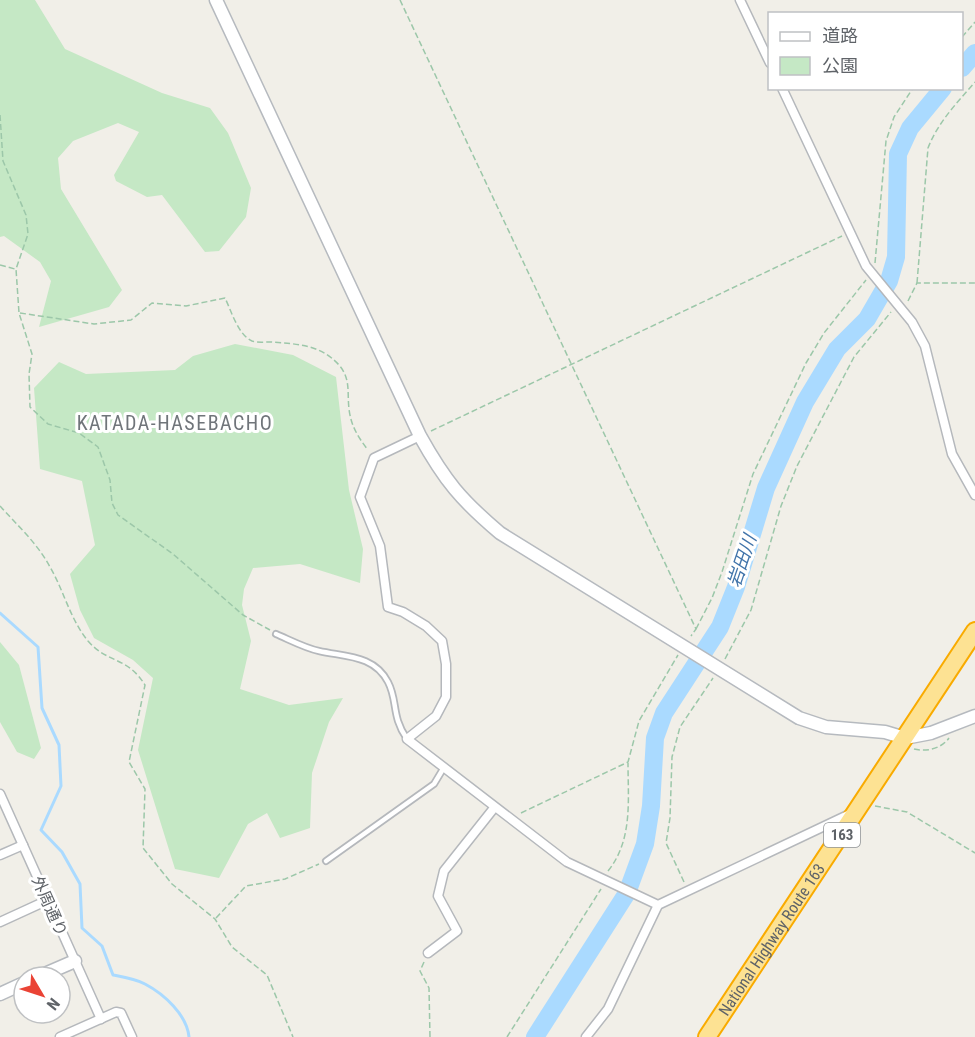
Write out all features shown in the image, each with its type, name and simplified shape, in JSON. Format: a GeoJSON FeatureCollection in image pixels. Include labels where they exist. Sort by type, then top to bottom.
{"type":"FeatureCollection","features":[{"type":"Feature","properties":{"kind":"highway","name":"National Highway Route 163"},"geometry":{"type":"LineString","coordinates":[[707,1037],[975,631]]}},
{"type":"Feature","properties":{"kind":"street"},"geometry":{"type":"LineString","coordinates":[[216,0],[420,436],[438,468],[462,501],[500,533],[720,670],[814,725],[885,732],[905,738],[932,733],[975,716]]}},
{"type":"Feature","properties":{"kind":"street"},"geometry":{"type":"LineString","coordinates":[[740,0],[768,59]]}},
{"type":"Feature","properties":{"kind":"street"},"geometry":{"type":"LineString","coordinates":[[783,90],[872,274],[898,305],[926,346],[952,454],[975,495]]}},
{"type":"Feature","properties":{"kind":"street"},"geometry":{"type":"LineString","coordinates":[[420,436],[374,458],[360,497],[380,546],[388,607],[426,626],[442,641],[446,664],[446,697],[436,716],[407,739],[443,769],[567,862],[602,881],[658,905]]}},
{"type":"Feature","properties":{"kind":"street","name":"外周通り"},"geometry":{"type":"LineString","coordinates":[[0,794],[100,1018]]}},
{"type":"Feature","properties":{"kind":"street"},"geometry":{"type":"LineString","coordinates":[[586,1037],[608,1009],[658,905],[860,807]]}},
{"type":"Feature","properties":{"kind":"street"},"geometry":{"type":"LineString","coordinates":[[428,953],[457,931],[438,896],[444,871],[494,808]]}},
{"type":"Feature","properties":{"kind":"street"},"geometry":{"type":"LineString","coordinates":[[0,855],[23,845]]}},
{"type":"Feature","properties":{"kind":"street"},"geometry":{"type":"LineString","coordinates":[[0,922],[48,900]]}},
{"type":"Feature","properties":{"kind":"street"},"geometry":{"type":"LineString","coordinates":[[66,965],[75,961]]}},
{"type":"Feature","properties":{"kind":"street"},"geometry":{"type":"LineString","coordinates":[[60,1037],[116,1012],[121,1013],[132,1037]]}},
{"type":"Feature","properties":{"kind":"lane"},"geometry":{"type":"LineString","coordinates":[[276,634],[317,651],[363,659],[378,667],[389,684],[397,725],[407,739]]}},
{"type":"Feature","properties":{"kind":"lane"},"geometry":{"type":"LineString","coordinates":[[326,861],[434,784],[443,769]]}},
{"type":"Feature","properties":{"kind":"path"},"geometry":{"type":"LineString","coordinates":[[400,0],[696,628]]}},
{"type":"Feature","properties":{"kind":"path"},"geometry":{"type":"LineString","coordinates":[[963,36],[975,22]]}},
{"type":"Feature","properties":{"kind":"path"},"geometry":{"type":"LineString","coordinates":[[687,890],[666,843],[670,818],[672,757],[676,738],[686,716],[720,670],[751,610],[782,506],[798,466],[854,357],[898,305],[912,295],[917,284],[928,148],[946,116],[975,82]]}},
{"type":"Feature","properties":{"kind":"path"},"geometry":{"type":"LineString","coordinates":[[507,1037],[601,889],[602,881],[624,839],[628,808],[628,762],[634,736],[645,708],[696,628],[715,590],[753,474],[801,373],[824,333],[872,274],[876,257],[882,162],[888,131],[912,90]]}},
{"type":"Feature","properties":{"kind":"path"},"geometry":{"type":"LineString","coordinates":[[0,115],[3,161],[26,215],[28,234],[16,269],[19,313],[30,345],[30,407],[48,424],[79,433],[98,447],[110,480],[112,503],[118,515],[173,554],[243,615],[276,634]]}},
{"type":"Feature","properties":{"kind":"path"},"geometry":{"type":"LineString","coordinates":[[420,436],[850,232]]}},
{"type":"Feature","properties":{"kind":"path"},"geometry":{"type":"LineString","coordinates":[[0,265],[16,269]]}},
{"type":"Feature","properties":{"kind":"path"},"geometry":{"type":"LineString","coordinates":[[917,284],[975,283]]}},
{"type":"Feature","properties":{"kind":"path"},"geometry":{"type":"LineString","coordinates":[[19,313],[94,324],[131,320],[152,303],[186,306],[225,298],[242,332],[252,340],[307,345],[324,352],[338,363],[350,390],[348,406],[352,426],[374,458]]}},
{"type":"Feature","properties":{"kind":"path"},"geometry":{"type":"LineString","coordinates":[[0,506],[50,565],[76,626],[106,656],[126,663],[136,670],[145,685],[129,762],[145,789],[143,848],[172,884],[215,919],[232,946],[267,975],[293,1037]]}},
{"type":"Feature","properties":{"kind":"path"},"geometry":{"type":"LineString","coordinates":[[510,819],[628,762]]}},
{"type":"Feature","properties":{"kind":"path"},"geometry":{"type":"LineString","coordinates":[[860,807],[907,812],[975,853]]}},
{"type":"Feature","properties":{"kind":"path"},"geometry":{"type":"LineString","coordinates":[[215,919],[246,886],[285,879],[326,861]]}},
{"type":"Feature","properties":{"kind":"path"},"geometry":{"type":"LineString","coordinates":[[428,953],[420,970],[429,988],[430,1037]]}},
{"type":"Feature","properties":{"kind":"green space"},"geometry":{"type":"Polygon","coordinates":[[[0,0],[35,0],[65,49],[162,93],[210,108],[228,133],[251,188],[246,217],[219,251],[205,252],[162,195],[147,197],[116,181],[114,175],[139,132],[118,123],[73,141],[58,158],[61,189],[122,290],[109,307],[39,327],[51,281],[40,262],[4,236],[0,237],[0,0]]]}},
{"type":"Feature","properties":{"kind":"green space"},"geometry":{"type":"Polygon","coordinates":[[[235,344],[293,355],[336,377],[349,490],[363,549],[360,583],[300,564],[253,568],[244,589],[242,605],[251,641],[240,689],[289,705],[343,698],[329,722],[312,773],[310,828],[280,838],[267,813],[248,824],[219,878],[175,869],[138,750],[153,678],[133,660],[94,638],[80,610],[70,574],[95,545],[82,481],[40,469],[34,388],[59,362],[86,374],[175,370],[193,356],[235,344]]]}},
{"type":"Feature","properties":{"kind":"green space"},"geometry":{"type":"Polygon","coordinates":[[[0,642],[19,665],[41,748],[34,759],[17,752],[0,722],[0,642]]]}},
{"type":"Feature","properties":{"kind":"waterway","name":"岩田川"},"geometry":{"type":"LineString","coordinates":[[963,67],[975,53]]}},
{"type":"Feature","properties":{"kind":"waterway","name":"岩田川"},"geometry":{"type":"LineString","coordinates":[[535,1037],[627,893],[645,844],[651,806],[655,738],[664,713],[720,627],[736,587],[766,488],[805,402],[837,349],[867,319],[889,281],[896,257],[898,154],[910,128],[941,90]]}},
{"type":"Feature","properties":{"kind":"waterway"},"geometry":{"type":"LineString","coordinates":[[0,613],[38,647],[42,708],[59,745],[61,786],[41,830],[62,852],[80,884],[82,928],[102,946],[113,975],[141,982],[160,993],[179,1013],[189,1037]]}},
{"type":"Feature","properties":{"kind":"district","name":"KATADA-HASEBACHO"},"geometry":{"type":"Point","coordinates":[175,423]}}]}
